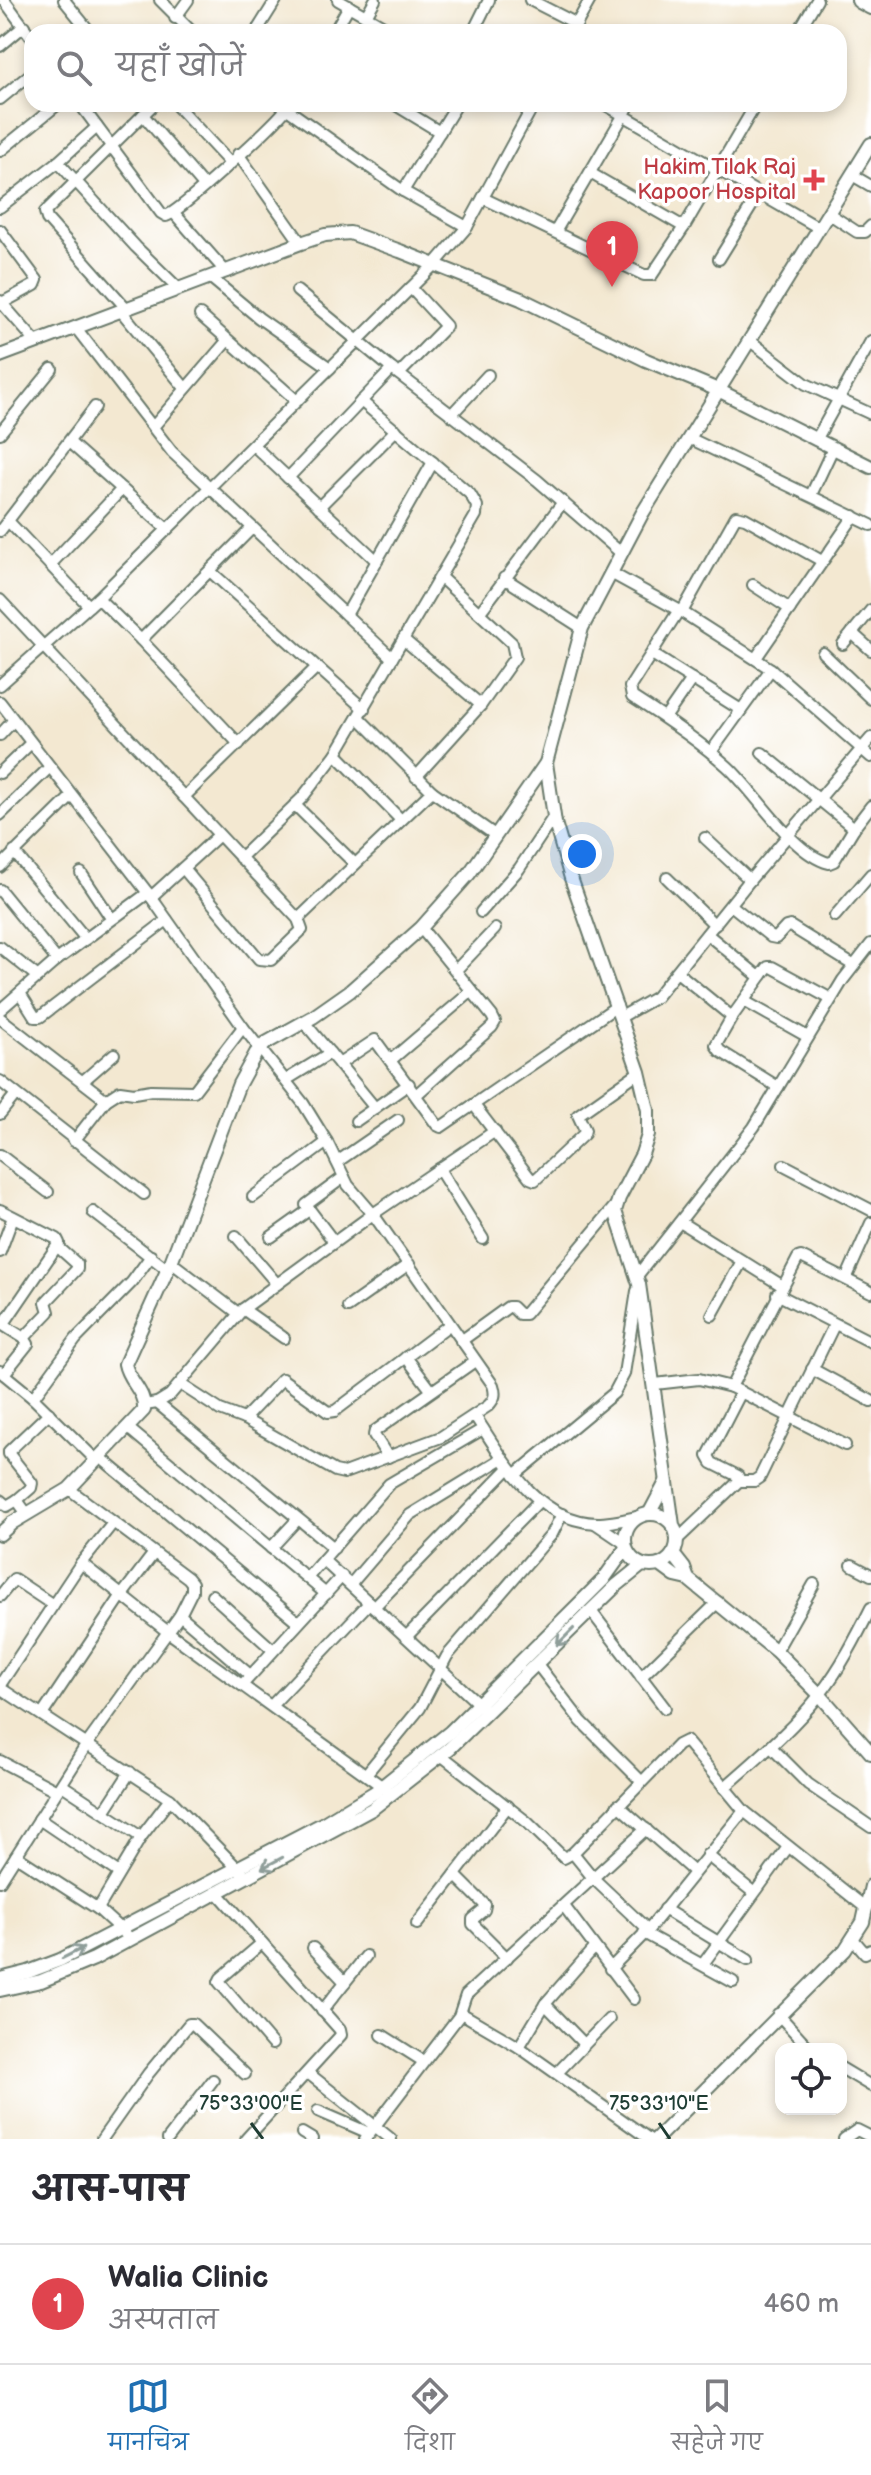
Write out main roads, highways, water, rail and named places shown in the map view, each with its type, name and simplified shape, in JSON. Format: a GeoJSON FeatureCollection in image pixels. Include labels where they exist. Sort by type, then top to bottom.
{"type":"FeatureCollection","features":[{"type":"Feature","properties":{"kind":"highway"},"geometry":{"type":"LineString","coordinates":[[860,0],[871,6]]}},
{"type":"Feature","properties":{"kind":"place","name":"Hakim Tilak Raj Kapoor Hospital"},"geometry":{"type":"Point","coordinates":[814,180]}},
{"type":"Feature","properties":{"kind":"place","name":"Walia Clinic"},"geometry":{"type":"Point","coordinates":[612,287]}}]}
